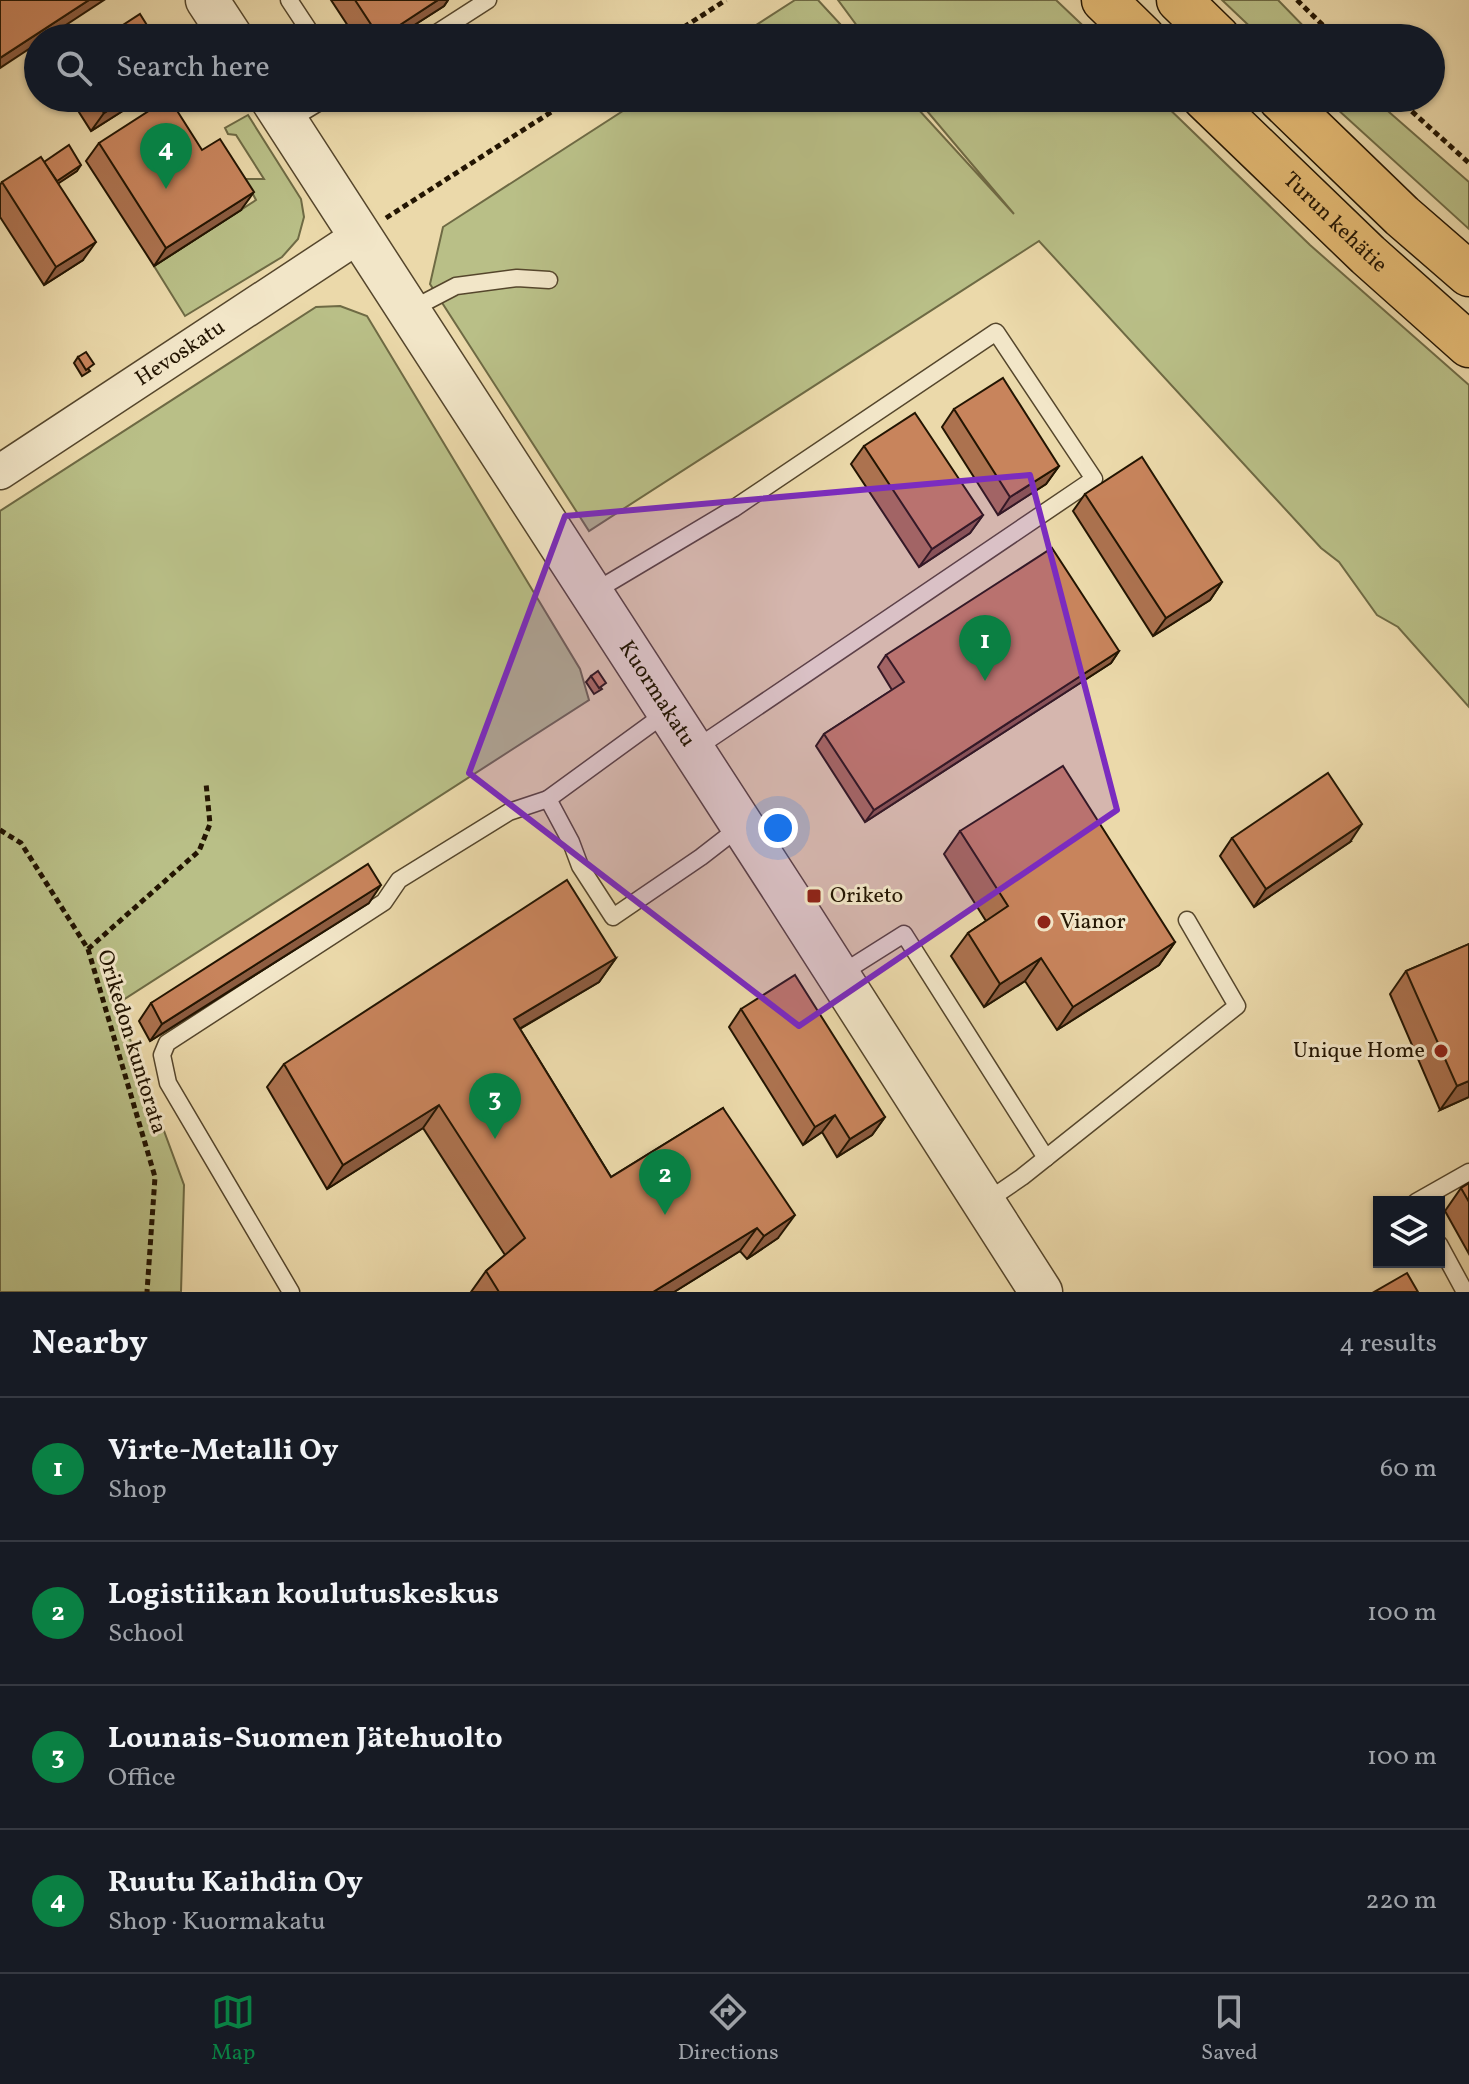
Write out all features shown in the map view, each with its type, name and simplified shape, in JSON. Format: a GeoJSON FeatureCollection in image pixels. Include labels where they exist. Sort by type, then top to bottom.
{"type":"FeatureCollection","features":[{"type":"Feature","properties":{"kind":"highway"},"geometry":{"type":"LineString","coordinates":[[1104,0],[1129,24]]}},
{"type":"Feature","properties":{"kind":"highway"},"geometry":{"type":"LineString","coordinates":[[1179,0],[1204,24]]}},
{"type":"Feature","properties":{"kind":"highway","name":"Turun kehätie"},"geometry":{"type":"LineString","coordinates":[[1220,112],[1368,255],[1469,345]]}},
{"type":"Feature","properties":{"kind":"highway"},"geometry":{"type":"LineString","coordinates":[[1294,112],[1402,216],[1469,274]]}},
{"type":"Feature","properties":{"kind":"street"},"geometry":{"type":"LineString","coordinates":[[207,0],[223,24]]}},
{"type":"Feature","properties":{"kind":"street","name":"Kuormakatu"},"geometry":{"type":"LineString","coordinates":[[279,112],[1041,1292]]}},
{"type":"Feature","properties":{"kind":"street","name":"Hevoskatu"},"geometry":{"type":"LineString","coordinates":[[0,472],[360,235]]}},
{"type":"Feature","properties":{"kind":"lane"},"geometry":{"type":"LineString","coordinates":[[289,0],[305,24]]}},
{"type":"Feature","properties":{"kind":"lane"},"geometry":{"type":"LineString","coordinates":[[451,24],[488,0]]}},
{"type":"Feature","properties":{"kind":"lane"},"geometry":{"type":"LineString","coordinates":[[409,311],[456,286],[517,278],[549,280]]}},
{"type":"Feature","properties":{"kind":"lane"},"geometry":{"type":"LineString","coordinates":[[592,593],[733,509],[996,332],[1094,479],[693,750]]}},
{"type":"Feature","properties":{"kind":"lane"},"geometry":{"type":"LineString","coordinates":[[291,1292],[168,1083],[162,1055],[167,1043],[384,902],[399,880],[509,812],[548,799],[668,712]]}},
{"type":"Feature","properties":{"kind":"lane"},"geometry":{"type":"LineString","coordinates":[[548,799],[580,866],[613,917],[742,825]]}},
{"type":"Feature","properties":{"kind":"lane"},"geometry":{"type":"LineString","coordinates":[[984,1203],[1046,1158],[1237,1006],[1187,920]]}},
{"type":"Feature","properties":{"kind":"lane"},"geometry":{"type":"LineString","coordinates":[[839,975],[904,934],[1046,1158]]}},
{"type":"Feature","properties":{"kind":"lane"},"geometry":{"type":"LineString","coordinates":[[1427,1196],[1469,1172]]}},
{"type":"Feature","properties":{"kind":"lane"},"geometry":{"type":"LineString","coordinates":[[1445,1255],[1465,1292]]}},
{"type":"Feature","properties":{"kind":"path"},"geometry":{"type":"LineString","coordinates":[[689,24],[726,0]]}},
{"type":"Feature","properties":{"kind":"path"},"geometry":{"type":"LineString","coordinates":[[1297,0],[1322,24]]}},
{"type":"Feature","properties":{"kind":"path"},"geometry":{"type":"LineString","coordinates":[[360,235],[551,112]]}},
{"type":"Feature","properties":{"kind":"path"},"geometry":{"type":"LineString","coordinates":[[1413,112],[1469,163]]}},
{"type":"Feature","properties":{"kind":"path"},"geometry":{"type":"LineString","coordinates":[[88,949],[199,851],[210,824],[206,783]]}},
{"type":"Feature","properties":{"kind":"path","name":"Orikedon kuntorata"},"geometry":{"type":"LineString","coordinates":[[0,830],[21,843],[88,949],[155,1177],[147,1292]]}},
{"type":"Feature","properties":{"kind":"highlighted area"},"geometry":{"type":"Polygon","coordinates":[[[1030,475],[1117,810],[799,1026],[469,773],[565,516],[1030,475]]]}},
{"type":"Feature","properties":{"kind":"green space"},"geometry":{"type":"Polygon","coordinates":[[[795,0],[818,0],[840,24],[758,24],[795,0]]]}},
{"type":"Feature","properties":{"kind":"green space"},"geometry":{"type":"Polygon","coordinates":[[[838,0],[1056,0],[1081,24],[856,24],[838,0]]]}},
{"type":"Feature","properties":{"kind":"green space"},"geometry":{"type":"Polygon","coordinates":[[[1222,0],[1278,0],[1301,24],[1247,24],[1222,0]]]}},
{"type":"Feature","properties":{"kind":"green space"},"geometry":{"type":"Polygon","coordinates":[[[621,112],[921,112],[1014,214],[928,112],[1172,112],[1310,245],[1469,385],[1469,707],[1398,627],[1377,615],[1339,562],[1321,548],[1039,241],[589,531],[430,284],[443,227],[621,112]]]}},
{"type":"Feature","properties":{"kind":"green space"},"geometry":{"type":"Polygon","coordinates":[[[1340,112],[1389,112],[1469,182],[1469,229],[1340,112]]]}},
{"type":"Feature","properties":{"kind":"green space"},"geometry":{"type":"Polygon","coordinates":[[[248,115],[301,199],[304,217],[298,239],[282,257],[185,316],[154,266],[256,200],[245,179],[264,179],[236,135],[228,134],[225,128],[248,115]]]}},
{"type":"Feature","properties":{"kind":"green space"},"geometry":{"type":"Polygon","coordinates":[[[340,306],[367,316],[580,669],[589,700],[117,1004],[184,1185],[181,1292],[0,1292],[0,511],[316,307],[340,306]]]}},
{"type":"Feature","properties":{"kind":"building"},"geometry":{"type":"Polygon","coordinates":[[[0,0],[89,0],[52,24],[24,24],[24,42],[0,58],[0,0]]]}},
{"type":"Feature","properties":{"kind":"building"},"geometry":{"type":"Polygon","coordinates":[[[355,0],[438,0],[401,24],[371,24],[355,0]]]}},
{"type":"Feature","properties":{"kind":"building"},"geometry":{"type":"Polygon","coordinates":[[[140,14],[146,24],[125,24],[140,14]]]}},
{"type":"Feature","properties":{"kind":"building"},"geometry":{"type":"Polygon","coordinates":[[[147,112],[178,112],[202,150],[220,139],[254,192],[166,248],[99,143],[147,112]]]}},
{"type":"Feature","properties":{"kind":"building"},"geometry":{"type":"Polygon","coordinates":[[[69,145],[81,165],[57,181],[44,162],[69,145]]]}},
{"type":"Feature","properties":{"kind":"building"},"geometry":{"type":"Polygon","coordinates":[[[41,157],[96,242],[56,267],[2,182],[41,157]]]}},
{"type":"Feature","properties":{"kind":"building"},"geometry":{"type":"Polygon","coordinates":[[[86,352],[94,364],[86,370],[78,357],[86,352]]]}},
{"type":"Feature","properties":{"kind":"building"},"geometry":{"type":"Polygon","coordinates":[[[1003,378],[1059,466],[1010,497],[954,409],[1003,378]]]}},
{"type":"Feature","properties":{"kind":"building"},"geometry":{"type":"Polygon","coordinates":[[[915,413],[983,515],[932,549],[864,446],[915,413]]]}},
{"type":"Feature","properties":{"kind":"building"},"geometry":{"type":"Polygon","coordinates":[[[1142,457],[1222,582],[1166,618],[1085,494],[1142,457]]]}},
{"type":"Feature","properties":{"kind":"building"},"geometry":{"type":"Polygon","coordinates":[[[1052,548],[1119,651],[874,810],[824,734],[904,682],[886,655],[1052,548]]]}},
{"type":"Feature","properties":{"kind":"building"},"geometry":{"type":"Polygon","coordinates":[[[598,671],[606,683],[599,688],[591,676],[598,671]]]}},
{"type":"Feature","properties":{"kind":"building"},"geometry":{"type":"Polygon","coordinates":[[[1063,766],[1175,942],[1073,1007],[1041,958],[1000,984],[968,933],[1008,906],[960,831],[1063,766]]]}},
{"type":"Feature","properties":{"kind":"building"},"geometry":{"type":"Polygon","coordinates":[[[1328,773],[1362,824],[1266,889],[1232,838],[1328,773]]]}},
{"type":"Feature","properties":{"kind":"building"},"geometry":{"type":"Polygon","coordinates":[[[368,864],[381,885],[162,1024],[151,1003],[368,864]]]}},
{"type":"Feature","properties":{"kind":"building"},"geometry":{"type":"Polygon","coordinates":[[[567,880],[616,958],[514,1019],[611,1177],[723,1108],[795,1215],[764,1236],[757,1228],[653,1292],[499,1292],[486,1271],[525,1238],[439,1105],[343,1165],[284,1064],[567,880]]]}},
{"type":"Feature","properties":{"kind":"building"},"geometry":{"type":"Polygon","coordinates":[[[1469,944],[1469,1081],[1457,1086],[1406,971],[1469,944]]]}},
{"type":"Feature","properties":{"kind":"building"},"geometry":{"type":"Polygon","coordinates":[[[795,975],[885,1117],[850,1139],[835,1115],[815,1127],[741,1009],[795,975]]]}},
{"type":"Feature","properties":{"kind":"building"},"geometry":{"type":"Polygon","coordinates":[[[1469,1183],[1469,1202],[1461,1188],[1469,1183]]]}},
{"type":"Feature","properties":{"kind":"building"},"geometry":{"type":"Polygon","coordinates":[[[1407,1273],[1418,1292],[1374,1292],[1407,1273]]]}},
{"type":"Feature","properties":{"kind":"place","name":"Ruutu Kaihdin Oy"},"geometry":{"type":"Point","coordinates":[166,189]}},
{"type":"Feature","properties":{"kind":"place","name":"Virte-Metalli Oy"},"geometry":{"type":"Point","coordinates":[985,681]}},
{"type":"Feature","properties":{"kind":"place","name":"Oriketo"},"geometry":{"type":"Point","coordinates":[814,896]}},
{"type":"Feature","properties":{"kind":"place","name":"Vianor"},"geometry":{"type":"Point","coordinates":[1044,922]}},
{"type":"Feature","properties":{"kind":"place","name":"Unique Home"},"geometry":{"type":"Point","coordinates":[1441,1051]}},
{"type":"Feature","properties":{"kind":"place","name":"Lounais-Suomen Jätehuolto"},"geometry":{"type":"Point","coordinates":[495,1139]}},
{"type":"Feature","properties":{"kind":"place","name":"Logistiikan koulutuskeskus"},"geometry":{"type":"Point","coordinates":[665,1215]}}]}
